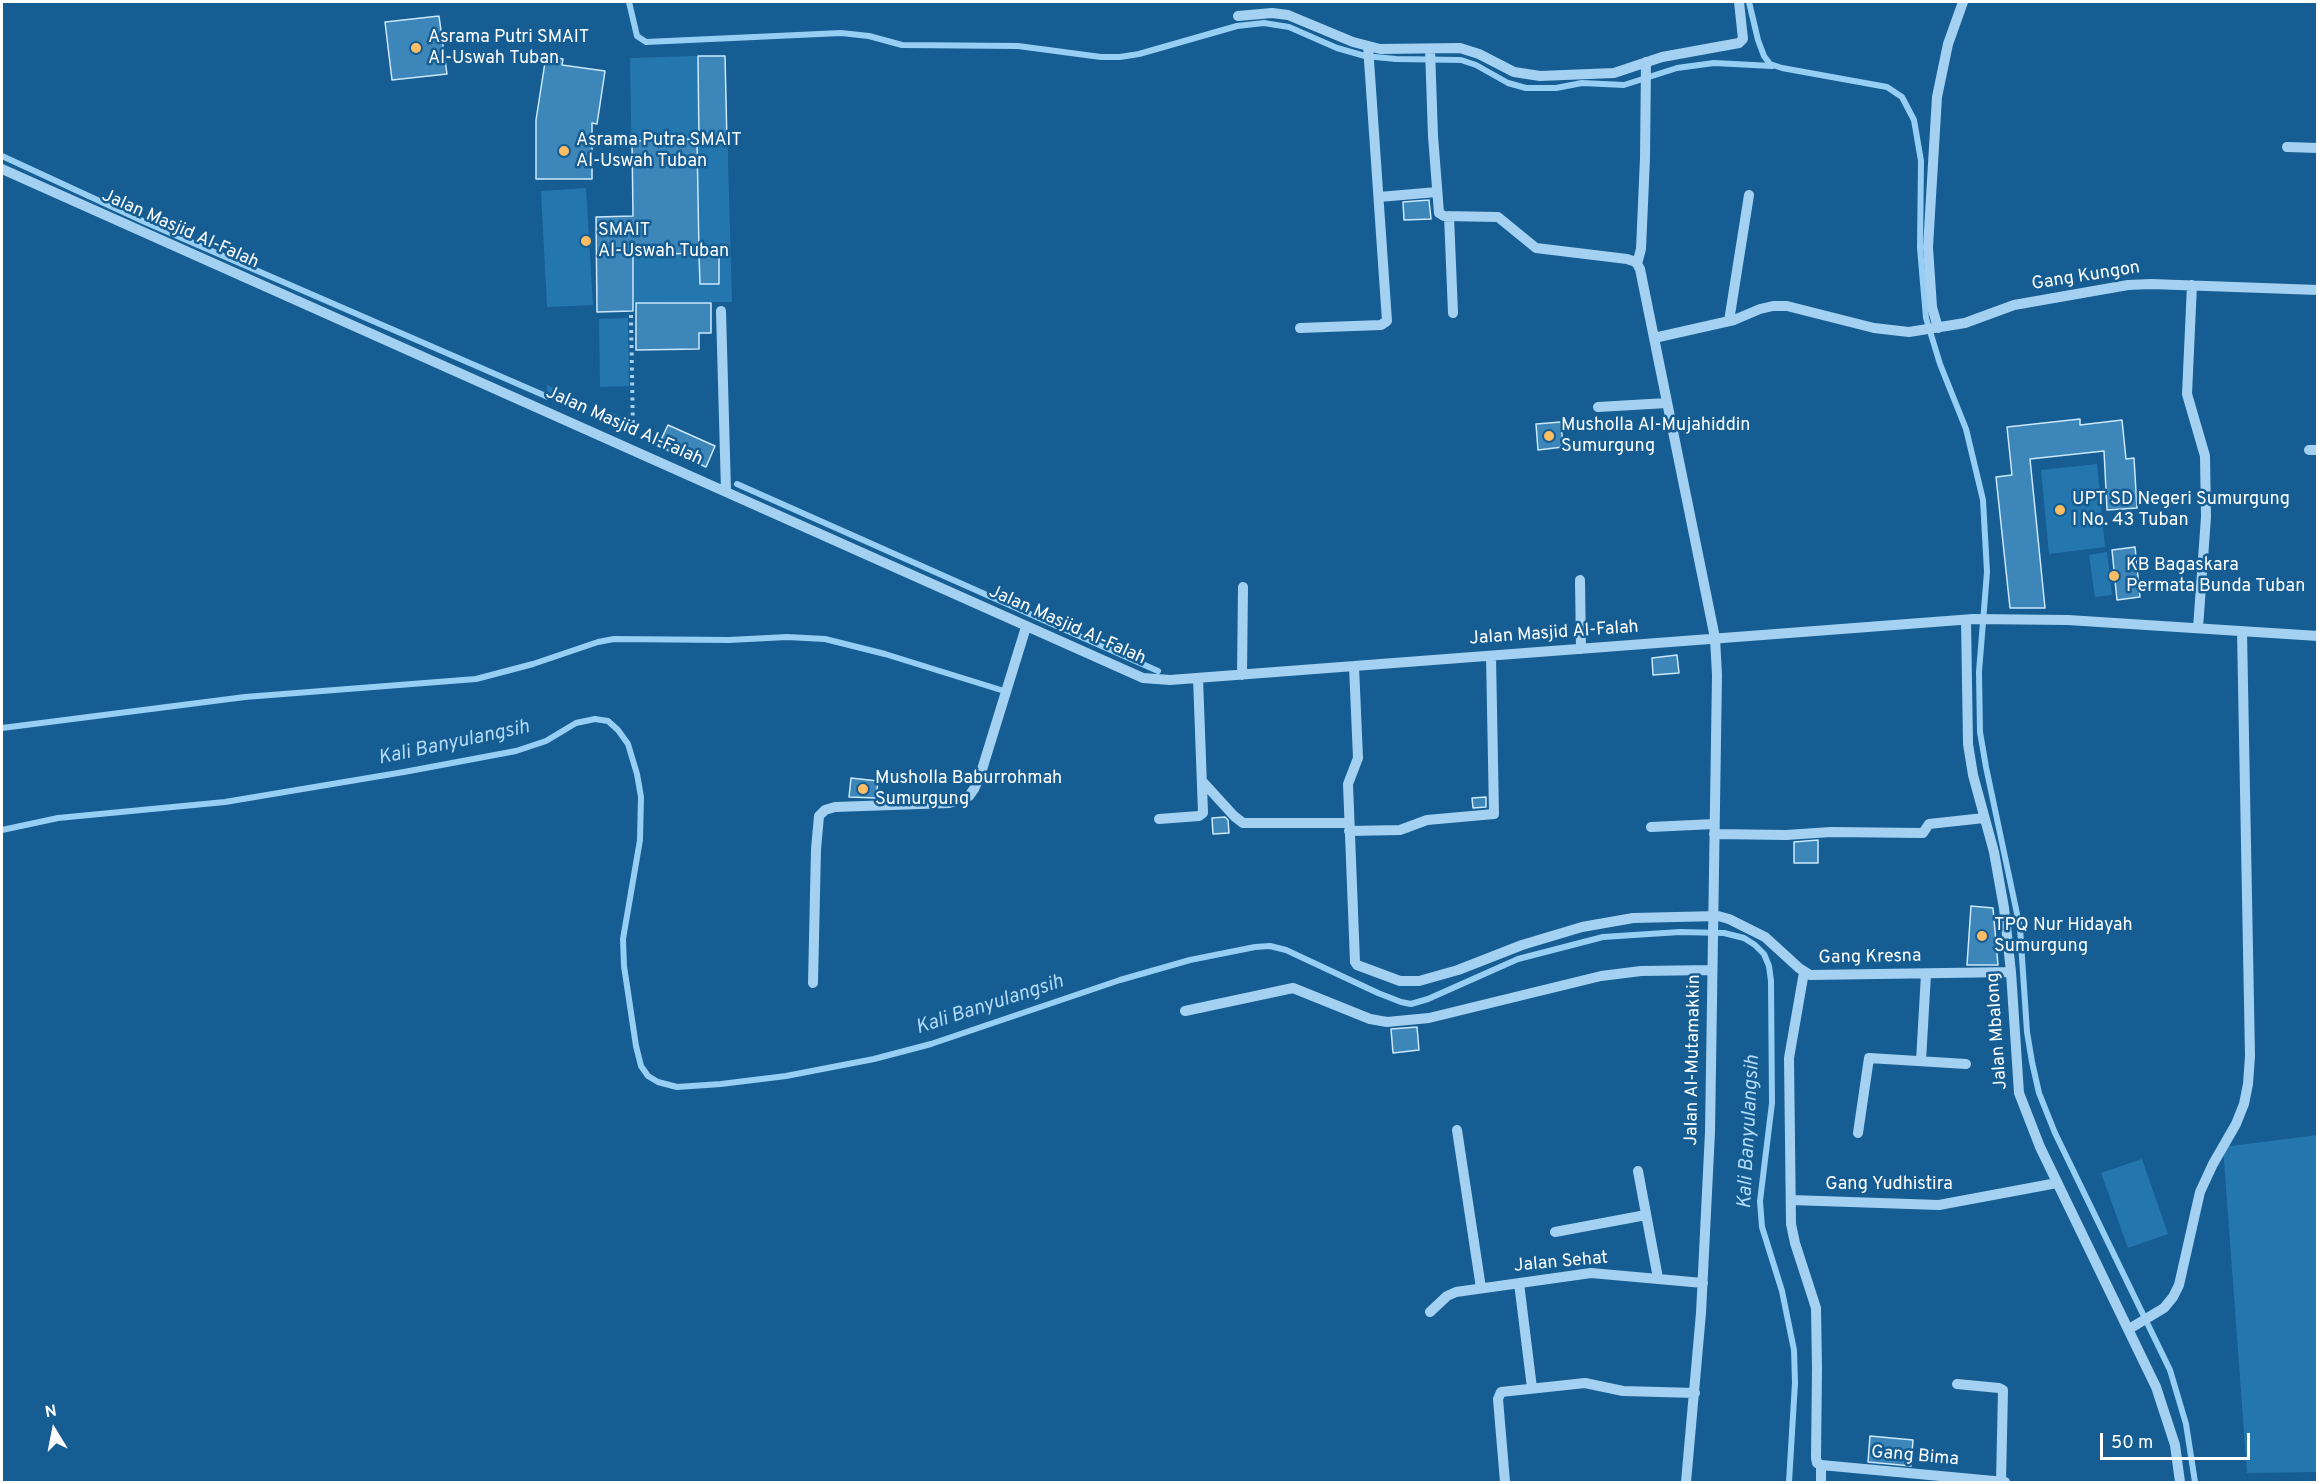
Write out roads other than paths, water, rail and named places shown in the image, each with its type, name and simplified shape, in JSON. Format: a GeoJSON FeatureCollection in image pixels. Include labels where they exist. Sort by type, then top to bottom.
{"type":"FeatureCollection","features":[{"type":"Feature","properties":{"kind":"street"},"geometry":{"type":"LineString","coordinates":[[1238,16],[1272,13],[1288,15],[1368,53],[1387,50],[1430,56],[1456,48],[1470,51],[1514,72],[1532,75],[1614,73],[1646,67],[1670,55],[1741,42],[1743,39],[1739,2]]}},
{"type":"Feature","properties":{"kind":"street"},"geometry":{"type":"LineString","coordinates":[[1936,328],[1932,307],[1928,247],[1936,108],[1945,54],[1964,2]]}},
{"type":"Feature","properties":{"kind":"street"},"geometry":{"type":"LineString","coordinates":[[1300,328],[1379,325],[1386,322],[1368,53]]}},
{"type":"Feature","properties":{"kind":"street"},"geometry":{"type":"LineString","coordinates":[[1430,56],[1438,211],[1442,215],[1449,216],[1498,217],[1536,248],[1627,259],[1637,264],[1641,245],[1646,67]]}},
{"type":"Feature","properties":{"kind":"street"},"geometry":{"type":"LineString","coordinates":[[2287,147],[2318,148]]}},
{"type":"Feature","properties":{"kind":"street","name":"Jalan Masjid Al-Falah"},"geometry":{"type":"LineString","coordinates":[[2,170],[1143,678],[1170,680],[1996,619],[2079,621],[2318,636]]}},
{"type":"Feature","properties":{"kind":"street"},"geometry":{"type":"LineString","coordinates":[[1379,197],[1437,192]]}},
{"type":"Feature","properties":{"kind":"street"},"geometry":{"type":"LineString","coordinates":[[1729,321],[1749,195]]}},
{"type":"Feature","properties":{"kind":"street"},"geometry":{"type":"LineString","coordinates":[[1449,216],[1453,313]]}},
{"type":"Feature","properties":{"kind":"street","name":"Jalan Al-Mutamakkin"},"geometry":{"type":"LineString","coordinates":[[1637,264],[1641,272],[1715,638],[1717,675],[1710,1132],[1703,1283],[1686,1482]]}},
{"type":"Feature","properties":{"kind":"street","name":"Gang Kungon"},"geometry":{"type":"LineString","coordinates":[[1654,338],[1729,321],[1760,309],[1784,306],[1899,332],[1969,322],[2014,305],[2120,286],[2151,284],[2318,290]]}},
{"type":"Feature","properties":{"kind":"street"},"geometry":{"type":"LineString","coordinates":[[2192,285],[2187,394],[2205,456],[2206,517],[2198,628]]}},
{"type":"Feature","properties":{"kind":"street"},"geometry":{"type":"LineString","coordinates":[[721,311],[726,491]]}},
{"type":"Feature","properties":{"kind":"street"},"geometry":{"type":"LineString","coordinates":[[1598,407],[1667,404]]}},
{"type":"Feature","properties":{"kind":"street"},"geometry":{"type":"LineString","coordinates":[[1580,580],[1581,649]]}},
{"type":"Feature","properties":{"kind":"street"},"geometry":{"type":"LineString","coordinates":[[1242,675],[1243,587]]}},
{"type":"Feature","properties":{"kind":"street","name":"Jalan Mbalong"},"geometry":{"type":"LineString","coordinates":[[1969,620],[1968,744],[1973,775],[2001,892],[2011,972],[2019,1094],[2031,1127],[2057,1183],[2133,1326],[2166,1413],[2175,1445],[2180,1482]]}},
{"type":"Feature","properties":{"kind":"street"},"geometry":{"type":"LineString","coordinates":[[813,983],[816,849],[819,816],[825,810],[835,807],[949,803],[969,795],[980,776],[1026,627]]}},
{"type":"Feature","properties":{"kind":"street"},"geometry":{"type":"LineString","coordinates":[[2133,1326],[2170,1302],[2179,1285],[2200,1192],[2236,1124],[2244,1104],[2248,1084],[2242,631]]}},
{"type":"Feature","properties":{"kind":"street"},"geometry":{"type":"LineString","coordinates":[[1203,782],[1243,823],[1400,830],[1427,820],[1494,814],[1491,656]]}},
{"type":"Feature","properties":{"kind":"street"},"geometry":{"type":"LineString","coordinates":[[1349,827],[1348,784],[1358,759],[1354,666]]}},
{"type":"Feature","properties":{"kind":"street"},"geometry":{"type":"LineString","coordinates":[[1159,819],[1202,814],[1203,782],[1198,678]]}},
{"type":"Feature","properties":{"kind":"street"},"geometry":{"type":"LineString","coordinates":[[1651,827],[1786,835],[1831,832],[1923,833],[1929,824],[1984,818]]}},
{"type":"Feature","properties":{"kind":"street","name":"Gang Kresna"},"geometry":{"type":"LineString","coordinates":[[1349,827],[1355,962],[1400,981],[1419,981],[1458,970],[1549,936],[1592,924],[1633,918],[1729,919],[1765,937],[1804,972],[1818,976],[2011,972]]}},
{"type":"Feature","properties":{"kind":"street"},"geometry":{"type":"LineString","coordinates":[[1185,1011],[1293,988],[1370,1019],[1387,1022],[1430,1018],[1601,976],[1641,971],[1712,968]]}},
{"type":"Feature","properties":{"kind":"street"},"geometry":{"type":"LineString","coordinates":[[1804,972],[1789,1058],[1791,1200],[1793,1235],[1816,1308],[1816,1458],[1821,1465],[1821,1482]]}},
{"type":"Feature","properties":{"kind":"street"},"geometry":{"type":"LineString","coordinates":[[1922,1060],[1926,974]]}},
{"type":"Feature","properties":{"kind":"street"},"geometry":{"type":"LineString","coordinates":[[1858,1133],[1868,1059],[1872,1057],[1966,1064]]}},
{"type":"Feature","properties":{"kind":"street"},"geometry":{"type":"LineString","coordinates":[[1457,1130],[1481,1288]]}},
{"type":"Feature","properties":{"kind":"street"},"geometry":{"type":"LineString","coordinates":[[1638,1171],[1658,1278]]}},
{"type":"Feature","properties":{"kind":"street","name":"Gang Yudhistira"},"geometry":{"type":"LineString","coordinates":[[1791,1200],[1939,1205],[2057,1183]]}},
{"type":"Feature","properties":{"kind":"street"},"geometry":{"type":"LineString","coordinates":[[1555,1232],[1646,1215]]}},
{"type":"Feature","properties":{"kind":"street","name":"Jalan Sehat"},"geometry":{"type":"LineString","coordinates":[[1430,1312],[1453,1293],[1595,1273],[1703,1283]]}},
{"type":"Feature","properties":{"kind":"street"},"geometry":{"type":"LineString","coordinates":[[1520,1283],[1532,1388]]}},
{"type":"Feature","properties":{"kind":"street"},"geometry":{"type":"LineString","coordinates":[[1505,1482],[1499,1394],[1503,1392],[1588,1383],[1623,1391],[1695,1393]]}},
{"type":"Feature","properties":{"kind":"street"},"geometry":{"type":"LineString","coordinates":[[1957,1384],[2003,1390],[2001,1482]]}},
{"type":"Feature","properties":{"kind":"street","name":"Gang Bima"},"geometry":{"type":"LineString","coordinates":[[1821,1465],[1948,1479],[2005,1482]]}},
{"type":"Feature","properties":{"kind":"waterway"},"geometry":{"type":"LineString","coordinates":[[629,2],[637,36],[646,42],[841,33],[869,36],[902,45],[1018,46],[1101,57],[1120,57],[1139,54],[1237,26],[1264,23],[1289,27],[1337,48],[1365,56],[1461,60],[1476,65],[1508,83],[1526,88],[1556,88],[1582,83],[1624,85],[1677,68],[1714,63],[1772,66]]}},
{"type":"Feature","properties":{"kind":"waterway"},"geometry":{"type":"LineString","coordinates":[[1749,2],[1758,40],[1770,64],[1887,87],[1902,97],[1914,120],[1921,161],[1920,248],[1926,318],[1940,364],[1966,429],[1983,500],[1987,572],[1979,672],[1980,732],[2020,928],[2027,1032],[2032,1062],[2039,1093],[2055,1133],[2170,1370],[2186,1424],[2195,1482]]}},
{"type":"Feature","properties":{"kind":"waterway"},"geometry":{"type":"LineString","coordinates":[[2,156],[145,222],[548,397]]}},
{"type":"Feature","properties":{"kind":"waterway"},"geometry":{"type":"LineString","coordinates":[[737,484],[1158,671]]}},
{"type":"Feature","properties":{"kind":"waterway"},"geometry":{"type":"LineString","coordinates":[[2,728],[245,697],[476,679],[614,639],[729,640],[787,637],[825,639],[885,654],[1001,690]]}},
{"type":"Feature","properties":{"kind":"waterway","name":"Kali Banyulangsih"},"geometry":{"type":"LineString","coordinates":[[2,830],[58,818],[225,802],[404,772],[516,751],[546,741],[576,723],[595,719],[608,721],[628,744],[641,797],[640,840],[623,939],[624,966],[636,1046],[641,1066],[648,1076],[658,1082],[677,1087],[786,1076],[874,1059],[931,1044],[1120,980],[1190,960],[1255,947],[1270,946],[1286,950],[1378,993],[1411,1004],[1428,999],[1518,959],[1603,937],[1680,932],[1724,933],[1744,938],[1764,954],[1769,966],[1771,981],[1772,1103],[1760,1201],[1762,1227],[1782,1291],[1794,1350],[1795,1383],[1789,1482]]}},
{"type":"Feature","properties":{"kind":"place","name":"Asrama Putri SMAIT Al-Uswah Tuban"},"geometry":{"type":"Point","coordinates":[416,48]}},
{"type":"Feature","properties":{"kind":"place","name":"Asrama Putra SMAIT Al-Uswah Tuban"},"geometry":{"type":"Point","coordinates":[564,151]}},
{"type":"Feature","properties":{"kind":"place","name":"SMAIT Al-Uswah Tuban"},"geometry":{"type":"Point","coordinates":[586,241]}},
{"type":"Feature","properties":{"kind":"place","name":"Musholla Al-Mujahiddin Sumurgung"},"geometry":{"type":"Point","coordinates":[1549,436]}},
{"type":"Feature","properties":{"kind":"place","name":"UPT SD Negeri Sumurgung I No. 43 Tuban"},"geometry":{"type":"Point","coordinates":[2060,510]}},
{"type":"Feature","properties":{"kind":"place","name":"KB Bagaskara Permata Bunda Tuban"},"geometry":{"type":"Point","coordinates":[2114,576]}},
{"type":"Feature","properties":{"kind":"place","name":"Musholla Baburrohmah Sumurgung"},"geometry":{"type":"Point","coordinates":[863,789]}},
{"type":"Feature","properties":{"kind":"place","name":"TPQ Nur Hidayah Sumurgung"},"geometry":{"type":"Point","coordinates":[1982,936]}}]}
